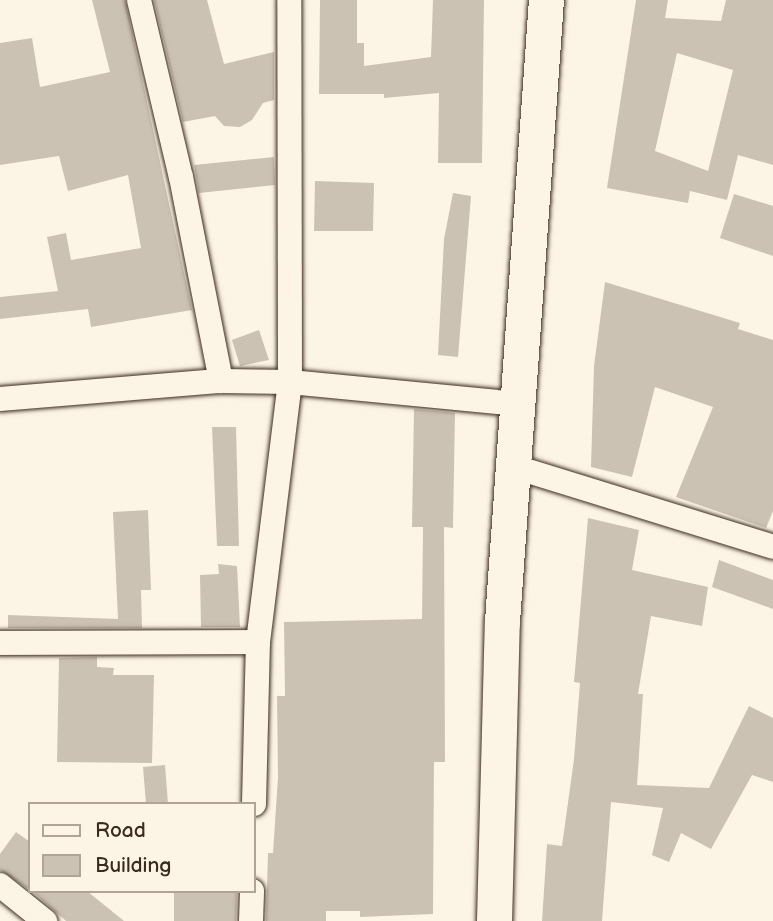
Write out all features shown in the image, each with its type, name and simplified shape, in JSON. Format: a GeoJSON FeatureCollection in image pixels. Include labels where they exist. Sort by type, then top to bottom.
{"type":"FeatureCollection","features":[{"type":"Feature","properties":{"kind":"main road"},"geometry":{"type":"LineString","coordinates":[[494,921],[502,621],[545,0]]}},
{"type":"Feature","properties":{"kind":"street"},"geometry":{"type":"LineString","coordinates":[[139,0],[181,177],[221,381]]}},
{"type":"Feature","properties":{"kind":"street"},"geometry":{"type":"LineString","coordinates":[[254,802],[258,642],[290,382],[289,0]]}},
{"type":"Feature","properties":{"kind":"street"},"geometry":{"type":"LineString","coordinates":[[0,398],[221,381],[290,382],[517,404]]}},
{"type":"Feature","properties":{"kind":"street"},"geometry":{"type":"LineString","coordinates":[[512,466],[773,547]]}},
{"type":"Feature","properties":{"kind":"street"},"geometry":{"type":"LineString","coordinates":[[0,643],[258,642]]}},
{"type":"Feature","properties":{"kind":"street"},"geometry":{"type":"LineString","coordinates":[[0,885],[45,921]]}},
{"type":"Feature","properties":{"kind":"street"},"geometry":{"type":"LineString","coordinates":[[251,921],[252,893]]}},
{"type":"Feature","properties":{"kind":"building"},"geometry":{"type":"Polygon","coordinates":[[[92,0],[125,0],[192,310],[91,327],[88,309],[0,319],[0,297],[58,291],[47,237],[66,233],[71,260],[141,248],[128,175],[68,191],[59,156],[0,165],[0,43],[32,38],[40,87],[110,72],[92,0]]]}},
{"type":"Feature","properties":{"kind":"building"},"geometry":{"type":"Polygon","coordinates":[[[154,0],[207,0],[224,64],[274,52],[274,100],[263,103],[252,120],[240,127],[224,126],[215,116],[183,122],[154,0]]]}},
{"type":"Feature","properties":{"kind":"building"},"geometry":{"type":"Polygon","coordinates":[[[320,0],[357,0],[357,43],[364,43],[364,66],[431,57],[433,0],[484,0],[482,163],[438,163],[439,93],[384,98],[384,94],[319,94],[320,0]]]}},
{"type":"Feature","properties":{"kind":"building"},"geometry":{"type":"Polygon","coordinates":[[[636,0],[668,0],[665,18],[721,21],[726,0],[773,0],[773,165],[738,155],[727,200],[690,191],[688,203],[607,188],[636,0]],[[677,53],[655,151],[708,171],[733,70],[677,53]]]}},
{"type":"Feature","properties":{"kind":"building"},"geometry":{"type":"Polygon","coordinates":[[[274,157],[275,185],[199,193],[194,165],[274,157]]]}},
{"type":"Feature","properties":{"kind":"building"},"geometry":{"type":"Polygon","coordinates":[[[315,181],[374,183],[373,231],[314,231],[315,181]]]}},
{"type":"Feature","properties":{"kind":"building"},"geometry":{"type":"Polygon","coordinates":[[[453,193],[471,196],[458,357],[438,355],[444,239],[453,193]]]}},
{"type":"Feature","properties":{"kind":"building"},"geometry":{"type":"Polygon","coordinates":[[[734,194],[773,206],[773,256],[720,238],[734,194]]]}},
{"type":"Feature","properties":{"kind":"building"},"geometry":{"type":"Polygon","coordinates":[[[605,282],[740,323],[738,329],[773,340],[773,511],[766,528],[676,497],[713,407],[655,387],[632,477],[591,467],[594,366],[605,282]]]}},
{"type":"Feature","properties":{"kind":"building"},"geometry":{"type":"Polygon","coordinates":[[[259,330],[269,360],[240,366],[232,340],[259,330]]]}},
{"type":"Feature","properties":{"kind":"building"},"geometry":{"type":"Polygon","coordinates":[[[414,409],[455,413],[453,528],[444,527],[445,762],[434,762],[433,914],[360,917],[360,911],[326,911],[326,921],[266,921],[268,853],[273,853],[278,777],[277,696],[285,696],[284,622],[422,619],[423,527],[412,527],[414,409]]]}},
{"type":"Feature","properties":{"kind":"building"},"geometry":{"type":"Polygon","coordinates":[[[212,427],[236,427],[239,546],[217,546],[212,427]]]}},
{"type":"Feature","properties":{"kind":"building"},"geometry":{"type":"Polygon","coordinates":[[[148,510],[151,590],[141,590],[142,628],[8,628],[8,615],[118,619],[113,512],[148,510]]]}},
{"type":"Feature","properties":{"kind":"building"},"geometry":{"type":"Polygon","coordinates":[[[588,518],[639,530],[632,570],[708,587],[702,626],[651,616],[638,694],[643,694],[637,785],[709,788],[749,706],[773,718],[773,782],[752,775],[711,849],[681,833],[669,862],[652,855],[663,808],[611,802],[602,921],[542,921],[547,844],[562,846],[574,759],[580,683],[574,682],[588,518]]]}},
{"type":"Feature","properties":{"kind":"building"},"geometry":{"type":"Polygon","coordinates":[[[719,560],[773,580],[773,609],[712,587],[719,560]]]}},
{"type":"Feature","properties":{"kind":"building"},"geometry":{"type":"Polygon","coordinates":[[[218,564],[237,566],[240,627],[201,627],[200,575],[219,574],[218,564]]]}},
{"type":"Feature","properties":{"kind":"building"},"geometry":{"type":"Polygon","coordinates":[[[97,657],[97,667],[114,668],[113,675],[154,675],[152,763],[57,762],[59,658],[97,657]]]}},
{"type":"Feature","properties":{"kind":"building"},"geometry":{"type":"Polygon","coordinates":[[[165,765],[168,802],[146,802],[143,767],[165,765]]]}},
{"type":"Feature","properties":{"kind":"building"},"geometry":{"type":"Polygon","coordinates":[[[16,832],[28,841],[28,889],[0,870],[0,854],[16,832]]]}},
{"type":"Feature","properties":{"kind":"building"},"geometry":{"type":"Polygon","coordinates":[[[34,893],[89,893],[124,921],[66,921],[34,893]]]}},
{"type":"Feature","properties":{"kind":"building"},"geometry":{"type":"Polygon","coordinates":[[[174,893],[237,893],[236,921],[174,921],[174,893]]]}}]}
